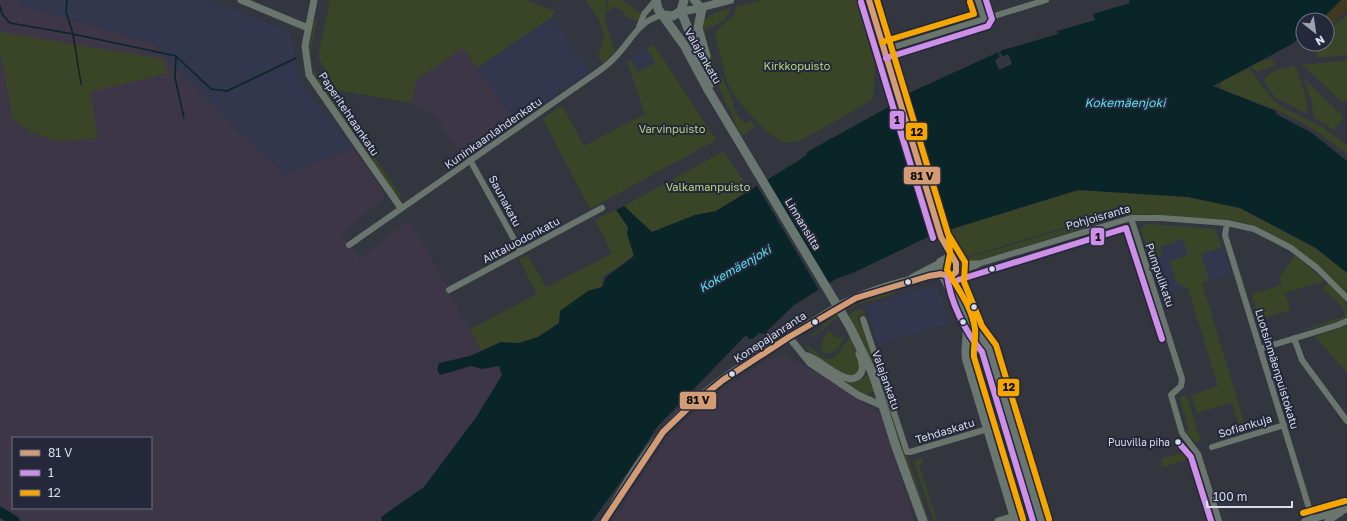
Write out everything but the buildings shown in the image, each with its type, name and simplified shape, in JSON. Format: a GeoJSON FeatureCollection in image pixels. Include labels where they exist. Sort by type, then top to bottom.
{"type":"FeatureCollection","features":[{"type":"Feature","properties":{"kind":"main road","name":"Valajankatu"},"geometry":{"type":"LineString","coordinates":[[656,0],[658,9],[664,15],[687,50],[707,88],[737,137]]}},
{"type":"Feature","properties":{"kind":"main road"},"geometry":{"type":"LineString","coordinates":[[681,11],[684,0]]}},
{"type":"Feature","properties":{"kind":"main road"},"geometry":{"type":"LineString","coordinates":[[694,0],[702,8]]}},
{"type":"Feature","properties":{"kind":"main road"},"geometry":{"type":"LineString","coordinates":[[664,15],[673,16],[681,11],[702,8],[730,0]]}},
{"type":"Feature","properties":{"kind":"main road"},"geometry":{"type":"LineString","coordinates":[[702,8],[698,28],[721,109]]}},
{"type":"Feature","properties":{"kind":"main road","name":"Valajankatu"},"geometry":{"type":"LineString","coordinates":[[681,11],[721,109]]}},
{"type":"Feature","properties":{"kind":"main road"},"geometry":{"type":"LineString","coordinates":[[884,50],[941,237],[957,267],[955,273],[956,284],[972,325],[989,348],[1041,521]]}},
{"type":"Feature","properties":{"kind":"main road","name":"Linnansilta"},"geometry":{"type":"LineString","coordinates":[[737,137],[849,326]]}},
{"type":"Feature","properties":{"kind":"main road"},"geometry":{"type":"LineString","coordinates":[[941,237],[940,262],[938,269],[961,309],[966,328],[966,359],[1015,519]]}},
{"type":"Feature","properties":{"kind":"main road"},"geometry":{"type":"LineString","coordinates":[[908,281],[947,258],[954,261]]}},
{"type":"Feature","properties":{"kind":"main road"},"geometry":{"type":"LineString","coordinates":[[908,281],[942,275],[948,277],[955,273]]}},
{"type":"Feature","properties":{"kind":"main road","name":"Konepajanranta"},"geometry":{"type":"LineString","coordinates":[[604,521],[648,451],[676,419],[722,380],[844,303],[908,281]]}},
{"type":"Feature","properties":{"kind":"main road","name":"Valajankatu"},"geometry":{"type":"LineString","coordinates":[[849,326],[867,360],[884,406],[916,521]]}},
{"type":"Feature","properties":{"kind":"main road"},"geometry":{"type":"LineString","coordinates":[[966,342],[972,336],[980,337]]}},
{"type":"Feature","properties":{"kind":"main road","name":"Valajankatu"},"geometry":{"type":"LineString","coordinates":[[896,447],[923,521]]}},
{"type":"Feature","properties":{"kind":"street"},"geometry":{"type":"LineString","coordinates":[[241,0],[308,28]]}},
{"type":"Feature","properties":{"kind":"street","name":"Paperitehtaankatu"},"geometry":{"type":"LineString","coordinates":[[314,0],[308,28],[305,56],[311,79],[401,208]]}},
{"type":"Feature","properties":{"kind":"street","name":"Kuninkaanlahdenkatu"},"geometry":{"type":"LineString","coordinates":[[349,245],[599,71],[619,53],[638,28],[644,14],[656,0]]}},
{"type":"Feature","properties":{"kind":"street"},"geometry":{"type":"LineString","coordinates":[[869,0],[884,50],[1046,0]]}},
{"type":"Feature","properties":{"kind":"street"},"geometry":{"type":"LineString","coordinates":[[978,0],[984,19]]}},
{"type":"Feature","properties":{"kind":"street","name":"Kuninkaanlahdenkatu"},"geometry":{"type":"LineString","coordinates":[[638,28],[655,16],[664,15]]}},
{"type":"Feature","properties":{"kind":"street","name":"Saunakatu"},"geometry":{"type":"LineString","coordinates":[[470,160],[521,252]]}},
{"type":"Feature","properties":{"kind":"street","name":"Aittaluodonkatu"},"geometry":{"type":"LineString","coordinates":[[449,290],[602,208]]}},
{"type":"Feature","properties":{"kind":"street","name":"Pohjoisranta"},"geometry":{"type":"LineString","coordinates":[[955,273],[978,264],[1131,218],[1149,217],[1227,223],[1254,229],[1291,248],[1317,268],[1347,298]]}},
{"type":"Feature","properties":{"kind":"street","name":"Pumpulikatu"},"geometry":{"type":"LineString","coordinates":[[1131,218],[1170,337],[1182,379],[1181,386],[1171,395],[1173,403],[1182,433],[1198,454],[1219,521]]}},
{"type":"Feature","properties":{"kind":"street","name":"Luotsinmäenpuistokatu"},"geometry":{"type":"LineString","coordinates":[[1227,223],[1225,235],[1284,425],[1310,520]]}},
{"type":"Feature","properties":{"kind":"street","name":"Pohjoisranta"},"geometry":{"type":"LineString","coordinates":[[954,261],[966,264],[978,264]]}},
{"type":"Feature","properties":{"kind":"street","name":"Tehdaskatu"},"geometry":{"type":"LineString","coordinates":[[863,319],[867,326],[907,452],[1012,422]]}},
{"type":"Feature","properties":{"kind":"street"},"geometry":{"type":"LineString","coordinates":[[1260,349],[1347,321]]}},
{"type":"Feature","properties":{"kind":"street"},"geometry":{"type":"LineString","coordinates":[[804,355],[815,358],[847,378],[856,378],[862,371],[863,366],[849,326]]}},
{"type":"Feature","properties":{"kind":"street"},"geometry":{"type":"LineString","coordinates":[[790,337],[810,363],[858,395],[884,406]]}},
{"type":"Feature","properties":{"kind":"street"},"geometry":{"type":"LineString","coordinates":[[1294,338],[1302,360],[1347,421]]}},
{"type":"Feature","properties":{"kind":"street"},"geometry":{"type":"LineString","coordinates":[[869,400],[878,389]]}},
{"type":"Feature","properties":{"kind":"street","name":"Sofiankuja"},"geometry":{"type":"LineString","coordinates":[[1212,447],[1284,425]]}},
{"type":"Feature","properties":{"kind":"street"},"geometry":{"type":"LineString","coordinates":[[998,521],[1015,519],[1038,509]]}},
{"type":"Feature","properties":{"kind":"street"},"geometry":{"type":"LineString","coordinates":[[1310,520],[1346,510]]}},
{"type":"Feature","properties":{"kind":"street"},"geometry":{"type":"LineString","coordinates":[[1328,521],[1346,510]]}},
{"type":"Feature","properties":{"kind":"shaded area"},"geometry":{"type":"Polygon","coordinates":[[[0,0],[18,0],[20,6],[152,43],[239,132],[284,174],[353,149],[384,193],[384,198],[381,202],[341,233],[359,259],[410,220],[481,351],[501,342],[524,341],[476,419],[424,487],[381,517],[382,521],[0,521],[0,0]]]}},
{"type":"Feature","properties":{"kind":"shaded area"},"geometry":{"type":"Polygon","coordinates":[[[18,0],[208,0],[290,32],[299,81],[353,149],[284,174],[152,43],[20,6],[18,0]]]}},
{"type":"Feature","properties":{"kind":"shaded area"},"geometry":{"type":"Polygon","coordinates":[[[552,17],[589,72],[515,122],[477,68],[552,17]]]}},
{"type":"Feature","properties":{"kind":"shaded area"},"geometry":{"type":"Polygon","coordinates":[[[463,47],[515,122],[461,157],[433,114],[412,103],[416,80],[463,47]]]}},
{"type":"Feature","properties":{"kind":"shaded area"},"geometry":{"type":"Polygon","coordinates":[[[647,49],[655,63],[638,73],[630,59],[647,49]]]}},
{"type":"Feature","properties":{"kind":"shaded area"},"geometry":{"type":"Polygon","coordinates":[[[1145,223],[1217,228],[1231,274],[1165,294],[1157,268],[1153,269],[1141,232],[1142,225],[1145,223]]]}},
{"type":"Feature","properties":{"kind":"shaded area"},"geometry":{"type":"Polygon","coordinates":[[[937,284],[949,323],[878,344],[867,306],[937,284]]]}},
{"type":"Feature","properties":{"kind":"shaded area"},"geometry":{"type":"Polygon","coordinates":[[[779,356],[789,358],[820,374],[881,414],[914,521],[613,521],[669,436],[702,405],[765,360],[779,356]]]}},
{"type":"Feature","properties":{"kind":"green space"},"geometry":{"type":"Polygon","coordinates":[[[330,0],[525,0],[555,11],[552,17],[477,68],[463,48],[416,80],[412,103],[337,90],[318,57],[330,0]]]}},
{"type":"Feature","properties":{"kind":"green space"},"geometry":{"type":"Polygon","coordinates":[[[586,0],[606,0],[605,20],[615,52],[603,63],[598,57],[604,36],[598,18],[586,0]]]}},
{"type":"Feature","properties":{"kind":"green space"},"geometry":{"type":"Polygon","coordinates":[[[608,0],[622,0],[642,14],[636,21],[623,15],[624,11],[612,6],[611,10],[606,10],[608,0]]]}},
{"type":"Feature","properties":{"kind":"green space","name":"Kirkkopuisto"},"geometry":{"type":"Polygon","coordinates":[[[761,0],[860,0],[876,52],[873,98],[862,106],[801,140],[789,143],[782,142],[760,125],[738,100],[729,86],[715,35],[719,28],[732,17],[736,7],[761,0]]]}},
{"type":"Feature","properties":{"kind":"green space"},"geometry":{"type":"Polygon","coordinates":[[[730,8],[724,19],[705,29],[706,38],[718,77],[722,77],[734,103],[732,107],[745,124],[750,120],[755,126],[742,136],[722,94],[709,58],[703,33],[702,21],[713,14],[730,8]]]}},
{"type":"Feature","properties":{"kind":"green space"},"geometry":{"type":"Polygon","coordinates":[[[1347,15],[1347,55],[1318,58],[1317,52],[1335,52],[1335,25],[1347,15]]]}},
{"type":"Feature","properties":{"kind":"green space"},"geometry":{"type":"Polygon","coordinates":[[[314,20],[317,21],[310,55],[312,68],[355,130],[350,131],[313,75],[308,55],[314,20]]]}},
{"type":"Feature","properties":{"kind":"green space"},"geometry":{"type":"Polygon","coordinates":[[[0,32],[163,59],[169,73],[90,92],[98,137],[70,141],[55,140],[29,130],[13,119],[0,50],[0,32]]]}},
{"type":"Feature","properties":{"kind":"green space","name":"Varvinpuisto"},"geometry":{"type":"Polygon","coordinates":[[[654,45],[716,140],[590,209],[543,119],[562,105],[584,146],[645,114],[627,61],[630,59],[638,72],[655,63],[647,49],[654,45]]]}},
{"type":"Feature","properties":{"kind":"green space"},"geometry":{"type":"Polygon","coordinates":[[[1265,60],[1272,60],[1275,65],[1257,72],[1251,66],[1265,60]]]}},
{"type":"Feature","properties":{"kind":"green space"},"geometry":{"type":"Polygon","coordinates":[[[1347,60],[1347,99],[1342,102],[1303,65],[1347,60]]]}},
{"type":"Feature","properties":{"kind":"green space"},"geometry":{"type":"Polygon","coordinates":[[[1293,66],[1297,69],[1307,102],[1306,114],[1275,97],[1264,81],[1272,72],[1293,66]]]}},
{"type":"Feature","properties":{"kind":"green space"},"geometry":{"type":"Polygon","coordinates":[[[1249,68],[1271,98],[1282,107],[1323,127],[1347,146],[1347,154],[1313,129],[1291,117],[1272,108],[1221,89],[1221,82],[1249,68]]]}},
{"type":"Feature","properties":{"kind":"green space"},"geometry":{"type":"Polygon","coordinates":[[[1304,79],[1344,117],[1334,130],[1314,117],[1311,99],[1304,79]]]}},
{"type":"Feature","properties":{"kind":"green space"},"geometry":{"type":"Polygon","coordinates":[[[359,135],[402,198],[395,194],[356,140],[359,135]]]}},
{"type":"Feature","properties":{"kind":"green space","name":"Valkamanpuisto"},"geometry":{"type":"Polygon","coordinates":[[[724,151],[750,191],[716,211],[684,219],[652,232],[630,259],[602,277],[602,287],[588,291],[559,323],[538,337],[519,343],[501,342],[481,351],[470,329],[537,294],[519,259],[528,255],[546,288],[612,253],[595,220],[624,206],[724,151]]]}},
{"type":"Feature","properties":{"kind":"green space"},"geometry":{"type":"Polygon","coordinates":[[[1079,190],[1188,197],[1240,208],[1316,249],[1347,273],[1347,294],[1299,249],[1255,226],[1232,220],[1145,214],[1126,216],[1124,209],[970,256],[956,253],[949,241],[946,231],[1079,190]]]}},
{"type":"Feature","properties":{"kind":"green space"},"geometry":{"type":"Polygon","coordinates":[[[1121,212],[1123,216],[977,261],[968,262],[971,257],[1121,212]]]}},
{"type":"Feature","properties":{"kind":"green space"},"geometry":{"type":"Polygon","coordinates":[[[1146,224],[1216,229],[1221,248],[1201,254],[1209,280],[1202,283],[1247,432],[1242,434],[1232,403],[1197,413],[1191,395],[1218,386],[1188,288],[1177,284],[1170,261],[1188,255],[1183,239],[1160,247],[1162,255],[1150,259],[1141,229],[1146,224]]]}},
{"type":"Feature","properties":{"kind":"green space"},"geometry":{"type":"Polygon","coordinates":[[[1295,255],[1324,280],[1320,284],[1318,283],[1285,293],[1290,310],[1259,320],[1252,294],[1282,285],[1280,277],[1295,255]]]}},
{"type":"Feature","properties":{"kind":"green space"},"geometry":{"type":"Polygon","coordinates":[[[1328,283],[1346,302],[1347,317],[1337,322],[1297,332],[1345,316],[1342,306],[1323,288],[1328,283]]]}},
{"type":"Feature","properties":{"kind":"green space"},"geometry":{"type":"Polygon","coordinates":[[[898,291],[888,296],[853,307],[812,337],[812,335],[821,329],[827,321],[853,305],[898,291]]]}},
{"type":"Feature","properties":{"kind":"green space"},"geometry":{"type":"Polygon","coordinates":[[[861,308],[865,313],[859,315],[858,321],[867,331],[901,446],[909,461],[929,521],[927,521],[899,445],[873,364],[851,322],[850,314],[861,308]]]}},
{"type":"Feature","properties":{"kind":"green space"},"geometry":{"type":"Polygon","coordinates":[[[1347,326],[1347,373],[1315,336],[1347,326]]]}},
{"type":"Feature","properties":{"kind":"green space"},"geometry":{"type":"Polygon","coordinates":[[[830,330],[834,337],[840,338],[844,335],[834,351],[831,353],[824,353],[821,347],[825,335],[830,330]]]}},
{"type":"Feature","properties":{"kind":"green space"},"geometry":{"type":"Polygon","coordinates":[[[850,337],[860,359],[859,372],[852,376],[826,364],[814,355],[805,345],[820,356],[828,359],[837,355],[850,337]]]}},
{"type":"Feature","properties":{"kind":"green space"},"geometry":{"type":"Polygon","coordinates":[[[976,338],[985,344],[1038,521],[1020,521],[970,357],[968,356],[968,343],[976,338]]]}},
{"type":"Feature","properties":{"kind":"green space"},"geometry":{"type":"Polygon","coordinates":[[[825,368],[849,383],[865,377],[868,371],[874,389],[873,392],[866,395],[862,394],[825,368]]]}},
{"type":"Feature","properties":{"kind":"green space"},"geometry":{"type":"Polygon","coordinates":[[[1186,395],[1201,441],[1196,443],[1187,433],[1189,429],[1179,398],[1186,395]]]}},
{"type":"Feature","properties":{"kind":"green space"},"geometry":{"type":"Polygon","coordinates":[[[1190,450],[1192,458],[1163,467],[1161,459],[1190,450]]]}},
{"type":"Feature","properties":{"kind":"green space"},"geometry":{"type":"Polygon","coordinates":[[[936,454],[922,458],[923,463],[919,464],[937,521],[934,521],[914,463],[916,459],[936,454]]]}},
{"type":"Feature","properties":{"kind":"sand"},"geometry":{"type":"Polygon","coordinates":[[[1341,0],[1347,0],[1347,10],[1335,21],[1335,12],[1329,12],[1341,0]]]}},
{"type":"Feature","properties":{"kind":"water","name":"Kokemäenjoki"},"geometry":{"type":"Polygon","coordinates":[[[1129,0],[1341,0],[1329,12],[1295,12],[1295,42],[1213,86],[1276,111],[1276,114],[1312,133],[1347,161],[1347,273],[1316,248],[1240,208],[1188,197],[1078,190],[932,235],[855,272],[836,279],[794,305],[764,334],[759,333],[753,339],[749,339],[746,335],[657,427],[627,473],[592,521],[382,521],[381,517],[424,487],[477,416],[502,375],[499,366],[482,369],[471,366],[440,375],[437,370],[439,363],[470,356],[501,342],[519,343],[538,337],[559,323],[560,311],[588,291],[602,287],[606,277],[634,256],[627,234],[628,227],[616,210],[624,206],[652,232],[695,215],[716,211],[798,161],[806,155],[807,152],[894,104],[906,99],[905,95],[1003,50],[1058,34],[1057,31],[1095,20],[1093,14],[1130,3],[1129,0]]]}},
{"type":"Feature","properties":{"kind":"pier"},"geometry":{"type":"Polygon","coordinates":[[[1000,52],[1003,57],[1008,54],[1012,64],[999,70],[995,60],[1000,57],[998,53],[1000,52]]]}},
{"type":"Feature","properties":{"kind":"pier"},"geometry":{"type":"Polygon","coordinates":[[[904,97],[948,232],[937,236],[894,102],[904,97]]]}},
{"type":"Feature","properties":{"kind":"pier"},"geometry":{"type":"Polygon","coordinates":[[[766,178],[829,285],[819,290],[756,184],[766,178]]]}},
{"type":"Feature","properties":{"kind":"waterway"},"geometry":{"type":"LineString","coordinates":[[67,0],[66,12],[73,34],[81,84]]}},
{"type":"Feature","properties":{"kind":"waterway"},"geometry":{"type":"LineString","coordinates":[[0,6],[2,14],[10,23],[73,34],[176,56],[211,89],[227,91],[296,58]]}},
{"type":"Feature","properties":{"kind":"waterway"},"geometry":{"type":"LineString","coordinates":[[176,57],[175,78],[184,118]]}},
{"type":"Feature","properties":{"kind":"waterway"},"geometry":{"type":"LineString","coordinates":[[0,512],[15,521]]}},
{"type":"Feature","properties":{"kind":"transit line"},"geometry":{"type":"LineString","coordinates":[[604,521],[663,432],[687,409],[723,380],[789,337],[856,298],[929,276],[941,274],[950,277],[956,272],[956,263],[941,237],[869,0]]}},
{"type":"Feature","properties":{"kind":"transit line","name":"12"},"geometry":{"type":"LineString","coordinates":[[877,0],[948,234],[965,262],[964,282],[982,326],[996,345],[1049,519]]}},
{"type":"Feature","properties":{"kind":"transit line","name":"1"},"geometry":{"type":"LineString","coordinates":[[886,58],[988,26],[992,19],[986,0]]}},
{"type":"Feature","properties":{"kind":"transit line","name":"1"},"geometry":{"type":"LineString","coordinates":[[861,2],[933,238]]}},
{"type":"Feature","properties":{"kind":"transit line","name":"12"},"geometry":{"type":"LineString","coordinates":[[882,42],[974,14],[970,2]]}},
{"type":"Feature","properties":{"kind":"transit line","name":"1"},"geometry":{"type":"LineString","coordinates":[[958,280],[1126,228],[1162,339]]}},
{"type":"Feature","properties":{"kind":"transit line","name":"12"},"geometry":{"type":"LineString","coordinates":[[949,237],[950,254],[947,270],[971,313],[975,329],[974,357],[1023,519]]}},
{"type":"Feature","properties":{"kind":"transit line","name":"1"},"geometry":{"type":"LineString","coordinates":[[947,275],[951,295],[959,316],[982,352],[1033,521]]}},
{"type":"Feature","properties":{"kind":"transit line","name":"1"},"geometry":{"type":"LineString","coordinates":[[1178,442],[1191,457],[1211,521]]}},
{"type":"Feature","properties":{"kind":"transit line","name":"12"},"geometry":{"type":"LineString","coordinates":[[1303,513],[1345,501]]}},
{"type":"Feature","properties":{"kind":"place","name":"Puuvilla piha"},"geometry":{"type":"Point","coordinates":[1178,442]}}]}
